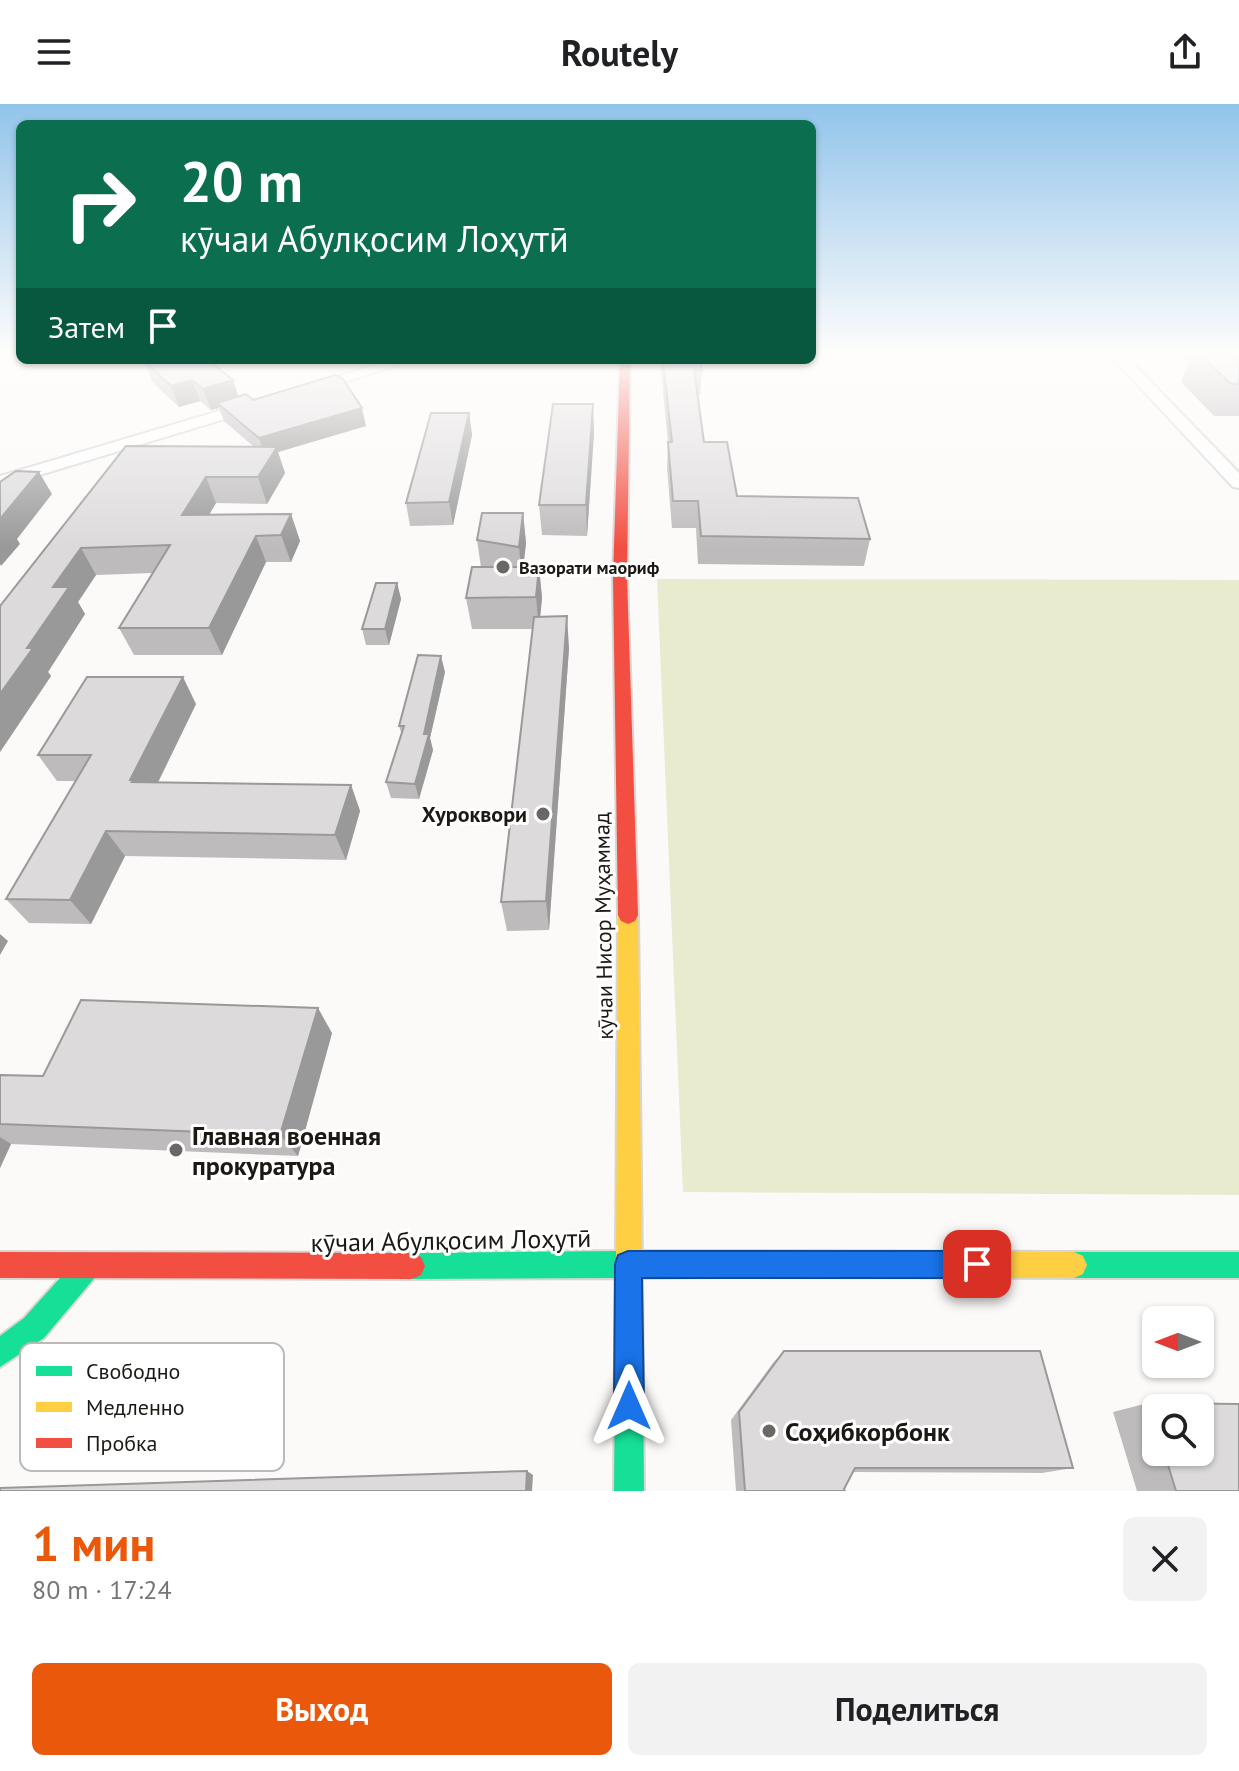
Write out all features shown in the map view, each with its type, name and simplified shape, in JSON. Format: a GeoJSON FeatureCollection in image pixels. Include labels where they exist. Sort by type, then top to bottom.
{"type":"FeatureCollection","features":[{"type":"Feature","properties":{"kind":"street"},"geometry":{"type":"LineString","coordinates":[[0,482],[210,419]]}},
{"type":"Feature","properties":{"kind":"street","name":"кӯчаи Нисор Муҳаммад"},"geometry":{"type":"LineString","coordinates":[[622,419],[620,570],[629,941],[629,1491]]}},
{"type":"Feature","properties":{"kind":"street"},"geometry":{"type":"LineString","coordinates":[[1178,419],[1239,483]]}},
{"type":"Feature","properties":{"kind":"street","name":"кӯчаи Абулқосим Лоҳутӣ"},"geometry":{"type":"LineString","coordinates":[[0,1265],[266,1268],[628,1264],[1239,1265]]}},
{"type":"Feature","properties":{"kind":"street"},"geometry":{"type":"LineString","coordinates":[[0,1353],[34,1328],[88,1266]]}},
{"type":"Feature","properties":{"kind":"green space"},"geometry":{"type":"Polygon","coordinates":[[[657,579],[1239,580],[1239,1195],[683,1192],[657,579]]]}},
{"type":"Feature","properties":{"kind":"building"},"geometry":{"type":"Polygon","coordinates":[[[236,419],[325,419],[259,438],[236,419]]]}},
{"type":"Feature","properties":{"kind":"building"},"geometry":{"type":"Polygon","coordinates":[[[429,419],[468,419],[449,502],[406,503],[429,419]]]}},
{"type":"Feature","properties":{"kind":"building"},"geometry":{"type":"Polygon","coordinates":[[[551,419],[592,419],[586,505],[539,505],[551,419]]]}},
{"type":"Feature","properties":{"kind":"building"},"geometry":{"type":"Polygon","coordinates":[[[669,419],[701,419],[704,442],[727,442],[737,496],[858,498],[870,539],[701,536],[698,501],[673,501],[668,442],[672,442],[669,419]]]}},
{"type":"Feature","properties":{"kind":"building"},"geometry":{"type":"Polygon","coordinates":[[[126,446],[277,447],[258,477],[206,477],[182,515],[291,514],[281,535],[256,536],[209,628],[119,628],[170,545],[81,548],[53,587],[69,587],[27,648],[33,648],[0,694],[0,606],[126,446]]]}},
{"type":"Feature","properties":{"kind":"building"},"geometry":{"type":"Polygon","coordinates":[[[16,471],[39,472],[0,519],[0,482],[16,471]]]}},
{"type":"Feature","properties":{"kind":"building"},"geometry":{"type":"Polygon","coordinates":[[[482,513],[523,513],[519,547],[477,540],[482,513]]]}},
{"type":"Feature","properties":{"kind":"building"},"geometry":{"type":"Polygon","coordinates":[[[472,567],[539,567],[536,597],[466,598],[472,567]]]}},
{"type":"Feature","properties":{"kind":"building"},"geometry":{"type":"Polygon","coordinates":[[[376,583],[397,583],[385,629],[362,629],[376,583]]]}},
{"type":"Feature","properties":{"kind":"building"},"geometry":{"type":"Polygon","coordinates":[[[567,616],[546,901],[501,902],[534,617],[567,616]]]}},
{"type":"Feature","properties":{"kind":"building"},"geometry":{"type":"Polygon","coordinates":[[[418,655],[441,656],[424,734],[429,734],[415,784],[386,782],[404,726],[399,726],[418,655]]]}},
{"type":"Feature","properties":{"kind":"building"},"geometry":{"type":"Polygon","coordinates":[[[87,677],[183,677],[130,780],[134,780],[132,782],[351,785],[335,835],[106,831],[70,900],[6,899],[91,755],[38,755],[87,677]]]}},
{"type":"Feature","properties":{"kind":"building"},"geometry":{"type":"Polygon","coordinates":[[[81,1000],[318,1008],[280,1135],[0,1124],[0,1075],[43,1076],[81,1000]]]}},
{"type":"Feature","properties":{"kind":"building"},"geometry":{"type":"Polygon","coordinates":[[[784,1351],[1040,1351],[1073,1468],[855,1468],[845,1491],[745,1491],[739,1412],[784,1351]]]}},
{"type":"Feature","properties":{"kind":"building"},"geometry":{"type":"Polygon","coordinates":[[[1214,1404],[1239,1404],[1239,1491],[1176,1491],[1168,1466],[1214,1466],[1214,1404]]]}},
{"type":"Feature","properties":{"kind":"building"},"geometry":{"type":"Polygon","coordinates":[[[527,1471],[526,1491],[0,1491],[0,1488],[527,1471]]]}},
{"type":"Feature","properties":{"kind":"traffic: fast"},"geometry":{"type":"LineString","coordinates":[[629,1262],[629,1491]]}},
{"type":"Feature","properties":{"kind":"traffic: fast"},"geometry":{"type":"LineString","coordinates":[[412,1266],[722,1264]]}},
{"type":"Feature","properties":{"kind":"traffic: fast"},"geometry":{"type":"LineString","coordinates":[[1074,1265],[1239,1265]]}},
{"type":"Feature","properties":{"kind":"traffic: fast"},"geometry":{"type":"LineString","coordinates":[[0,1353],[34,1328],[88,1266]]}},
{"type":"Feature","properties":{"kind":"traffic: slow"},"geometry":{"type":"LineString","coordinates":[[628,915],[629,1262]]}},
{"type":"Feature","properties":{"kind":"traffic: slow"},"geometry":{"type":"LineString","coordinates":[[722,1264],[1074,1265]]}},
{"type":"Feature","properties":{"kind":"traffic: jam"},"geometry":{"type":"LineString","coordinates":[[624,419],[620,577],[628,915]]}},
{"type":"Feature","properties":{"kind":"traffic: jam"},"geometry":{"type":"LineString","coordinates":[[0,1265],[412,1266]]}},
{"type":"Feature","properties":{"kind":"place","name":"Вазорати маориф"},"geometry":{"type":"Point","coordinates":[503,567]}},
{"type":"Feature","properties":{"kind":"place","name":"Хуроквори"},"geometry":{"type":"Point","coordinates":[543,814]}},
{"type":"Feature","properties":{"kind":"place","name":"Главная военная прокуратура"},"geometry":{"type":"Point","coordinates":[176,1150]}},
{"type":"Feature","properties":{"kind":"place","name":"Соҳибкорбонк"},"geometry":{"type":"Point","coordinates":[769,1431]}},
{"type":"Feature","properties":{"kind":"route"},"geometry":{"type":"LineString","coordinates":[[629,1406],[628,1264],[977,1264]]}}]}
